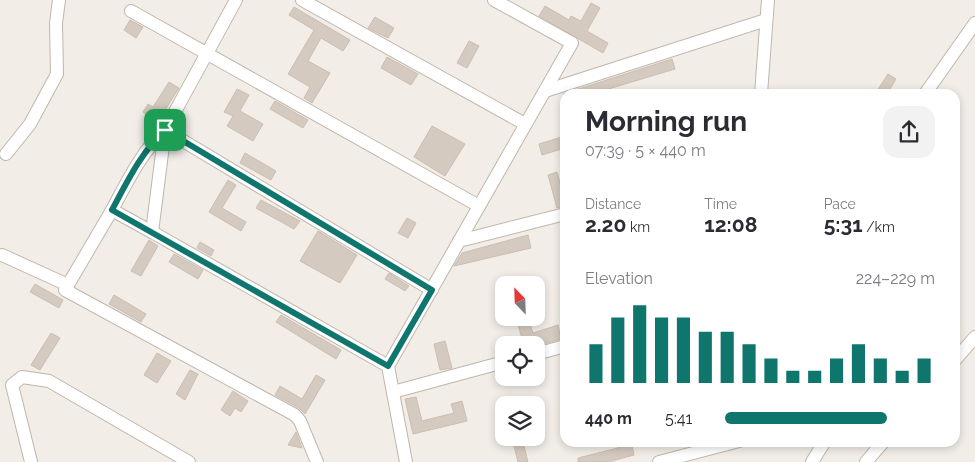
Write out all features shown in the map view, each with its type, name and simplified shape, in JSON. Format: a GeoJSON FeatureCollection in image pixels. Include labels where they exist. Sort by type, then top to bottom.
{"type":"FeatureCollection","features":[{"type":"Feature","properties":{"kind":"lane"},"geometry":{"type":"LineString","coordinates":[[6,154],[30,124],[57,74],[56,23],[60,0]]}},
{"type":"Feature","properties":{"kind":"lane"},"geometry":{"type":"LineString","coordinates":[[236,0],[165,130],[155,139],[130,176],[65,290],[295,415],[300,421],[317,462]]}},
{"type":"Feature","properties":{"kind":"lane"},"geometry":{"type":"LineString","coordinates":[[302,0],[526,124]]}},
{"type":"Feature","properties":{"kind":"lane"},"geometry":{"type":"LineString","coordinates":[[406,462],[388,366],[572,43],[494,0]]}},
{"type":"Feature","properties":{"kind":"lane"},"geometry":{"type":"LineString","coordinates":[[761,89],[768,0]]}},
{"type":"Feature","properties":{"kind":"lane"},"geometry":{"type":"LineString","coordinates":[[131,11],[479,206]]}},
{"type":"Feature","properties":{"kind":"lane"},"geometry":{"type":"LineString","coordinates":[[545,90],[766,20]]}},
{"type":"Feature","properties":{"kind":"lane"},"geometry":{"type":"LineString","coordinates":[[929,89],[975,23]]}},
{"type":"Feature","properties":{"kind":"lane"},"geometry":{"type":"LineString","coordinates":[[152,232],[165,130]]}},
{"type":"Feature","properties":{"kind":"lane"},"geometry":{"type":"LineString","coordinates":[[165,130],[432,290]]}},
{"type":"Feature","properties":{"kind":"lane"},"geometry":{"type":"LineString","coordinates":[[112,210],[388,366]]}},
{"type":"Feature","properties":{"kind":"lane"},"geometry":{"type":"LineString","coordinates":[[459,241],[560,215]]}},
{"type":"Feature","properties":{"kind":"lane"},"geometry":{"type":"LineString","coordinates":[[2,255],[68,284]]}},
{"type":"Feature","properties":{"kind":"lane"},"geometry":{"type":"LineString","coordinates":[[960,354],[975,337]]}},
{"type":"Feature","properties":{"kind":"lane"},"geometry":{"type":"LineString","coordinates":[[545,352],[560,347]]}},
{"type":"Feature","properties":{"kind":"lane"},"geometry":{"type":"LineString","coordinates":[[393,392],[495,364]]}},
{"type":"Feature","properties":{"kind":"lane"},"geometry":{"type":"LineString","coordinates":[[32,462],[12,385],[22,377],[49,381],[189,462]]}},
{"type":"Feature","properties":{"kind":"lane"},"geometry":{"type":"LineString","coordinates":[[659,462],[716,447]]}},
{"type":"Feature","properties":{"kind":"lane"},"geometry":{"type":"LineString","coordinates":[[812,462],[821,447]]}},
{"type":"Feature","properties":{"kind":"lane"},"geometry":{"type":"LineString","coordinates":[[866,462],[879,447]]}},
{"type":"Feature","properties":{"kind":"building"},"geometry":{"type":"Polygon","coordinates":[[[591,3],[600,8],[587,31],[608,43],[603,53],[539,16],[545,6],[569,20],[571,16],[581,21],[591,3]]]}},
{"type":"Feature","properties":{"kind":"building"},"geometry":{"type":"Polygon","coordinates":[[[294,7],[350,40],[343,51],[321,38],[308,61],[330,73],[312,103],[304,98],[310,87],[288,74],[314,30],[289,15],[294,7]]]}},
{"type":"Feature","properties":{"kind":"building"},"geometry":{"type":"Polygon","coordinates":[[[375,17],[394,28],[388,38],[368,28],[375,17]]]}},
{"type":"Feature","properties":{"kind":"building"},"geometry":{"type":"Polygon","coordinates":[[[130,20],[143,27],[136,38],[124,30],[130,20]]]}},
{"type":"Feature","properties":{"kind":"building"},"geometry":{"type":"Polygon","coordinates":[[[469,41],[479,46],[467,68],[457,63],[469,41]]]}},
{"type":"Feature","properties":{"kind":"building"},"geometry":{"type":"Polygon","coordinates":[[[387,57],[418,74],[411,85],[381,68],[387,57]]]}},
{"type":"Feature","properties":{"kind":"building"},"geometry":{"type":"Polygon","coordinates":[[[672,59],[675,69],[608,89],[579,89],[672,59]]]}},
{"type":"Feature","properties":{"kind":"building"},"geometry":{"type":"Polygon","coordinates":[[[888,74],[896,79],[890,89],[878,89],[888,74]]]}},
{"type":"Feature","properties":{"kind":"building"},"geometry":{"type":"Polygon","coordinates":[[[169,82],[179,88],[158,121],[143,112],[148,104],[153,107],[169,82]]]}},
{"type":"Feature","properties":{"kind":"building"},"geometry":{"type":"Polygon","coordinates":[[[237,89],[249,95],[240,111],[263,124],[253,141],[227,126],[233,116],[224,112],[237,89]]]}},
{"type":"Feature","properties":{"kind":"building"},"geometry":{"type":"Polygon","coordinates":[[[275,101],[308,120],[303,128],[270,109],[275,101]]]}},
{"type":"Feature","properties":{"kind":"building"},"geometry":{"type":"Polygon","coordinates":[[[432,126],[465,144],[445,176],[414,157],[432,126]]]}},
{"type":"Feature","properties":{"kind":"building"},"geometry":{"type":"Polygon","coordinates":[[[560,138],[560,150],[542,155],[539,144],[560,138]]]}},
{"type":"Feature","properties":{"kind":"building"},"geometry":{"type":"Polygon","coordinates":[[[245,153],[276,171],[271,180],[240,163],[245,153]]]}},
{"type":"Feature","properties":{"kind":"building"},"geometry":{"type":"Polygon","coordinates":[[[557,172],[560,183],[560,207],[557,208],[548,175],[557,172]]]}},
{"type":"Feature","properties":{"kind":"building"},"geometry":{"type":"Polygon","coordinates":[[[228,180],[236,185],[222,208],[246,222],[241,231],[209,212],[228,180]]]}},
{"type":"Feature","properties":{"kind":"building"},"geometry":{"type":"Polygon","coordinates":[[[261,200],[300,221],[294,229],[256,208],[261,200]]]}},
{"type":"Feature","properties":{"kind":"building"},"geometry":{"type":"Polygon","coordinates":[[[407,218],[416,223],[408,238],[398,233],[407,218]]]}},
{"type":"Feature","properties":{"kind":"building"},"geometry":{"type":"Polygon","coordinates":[[[318,231],[357,255],[340,283],[300,261],[318,231]]]}},
{"type":"Feature","properties":{"kind":"building"},"geometry":{"type":"Polygon","coordinates":[[[528,235],[531,248],[454,266],[462,253],[528,235]]]}},
{"type":"Feature","properties":{"kind":"building"},"geometry":{"type":"Polygon","coordinates":[[[149,240],[158,246],[141,276],[131,271],[149,240]]]}},
{"type":"Feature","properties":{"kind":"building"},"geometry":{"type":"Polygon","coordinates":[[[200,242],[214,250],[211,256],[197,248],[200,242]]]}},
{"type":"Feature","properties":{"kind":"building"},"geometry":{"type":"Polygon","coordinates":[[[174,254],[203,270],[198,279],[169,262],[174,254]]]}},
{"type":"Feature","properties":{"kind":"building"},"geometry":{"type":"Polygon","coordinates":[[[389,273],[409,286],[405,291],[385,279],[389,273]]]}},
{"type":"Feature","properties":{"kind":"building"},"geometry":{"type":"Polygon","coordinates":[[[35,284],[63,300],[59,308],[30,292],[35,284]]]}},
{"type":"Feature","properties":{"kind":"building"},"geometry":{"type":"Polygon","coordinates":[[[114,295],[146,314],[141,322],[109,304],[114,295]]]}},
{"type":"Feature","properties":{"kind":"building"},"geometry":{"type":"Polygon","coordinates":[[[281,315],[341,350],[336,359],[276,322],[281,315]]]}},
{"type":"Feature","properties":{"kind":"building"},"geometry":{"type":"Polygon","coordinates":[[[558,325],[560,339],[545,343],[545,336],[521,336],[518,326],[531,326],[533,333],[558,325]]]}},
{"type":"Feature","properties":{"kind":"building"},"geometry":{"type":"Polygon","coordinates":[[[51,333],[60,338],[40,370],[31,365],[51,333]]]}},
{"type":"Feature","properties":{"kind":"building"},"geometry":{"type":"Polygon","coordinates":[[[445,341],[452,368],[440,370],[434,344],[445,341]]]}},
{"type":"Feature","properties":{"kind":"building"},"geometry":{"type":"Polygon","coordinates":[[[157,353],[171,361],[157,383],[144,375],[157,353]]]}},
{"type":"Feature","properties":{"kind":"building"},"geometry":{"type":"Polygon","coordinates":[[[190,370],[198,374],[185,400],[176,394],[190,370]]]}},
{"type":"Feature","properties":{"kind":"building"},"geometry":{"type":"Polygon","coordinates":[[[316,375],[325,380],[305,414],[299,408],[275,395],[280,386],[302,399],[316,375]]]}},
{"type":"Feature","properties":{"kind":"building"},"geometry":{"type":"Polygon","coordinates":[[[233,391],[248,401],[241,412],[235,408],[230,416],[221,410],[233,391]]]}},
{"type":"Feature","properties":{"kind":"building"},"geometry":{"type":"Polygon","coordinates":[[[416,397],[422,421],[454,413],[451,404],[462,401],[467,421],[413,434],[405,399],[416,397]]]}},
{"type":"Feature","properties":{"kind":"building"},"geometry":{"type":"Polygon","coordinates":[[[296,432],[302,448],[288,445],[296,432]]]}},
{"type":"Feature","properties":{"kind":"building"},"geometry":{"type":"Polygon","coordinates":[[[514,446],[524,446],[528,462],[518,462],[514,446]]]}},
{"type":"Feature","properties":{"kind":"building"},"geometry":{"type":"Polygon","coordinates":[[[632,447],[634,455],[608,462],[578,462],[578,458],[618,448],[632,447]]]}},
{"type":"Feature","properties":{"kind":"route"},"geometry":{"type":"LineString","coordinates":[[165,130],[432,290],[388,366],[112,210],[130,176],[155,139],[165,130]]}}]}
